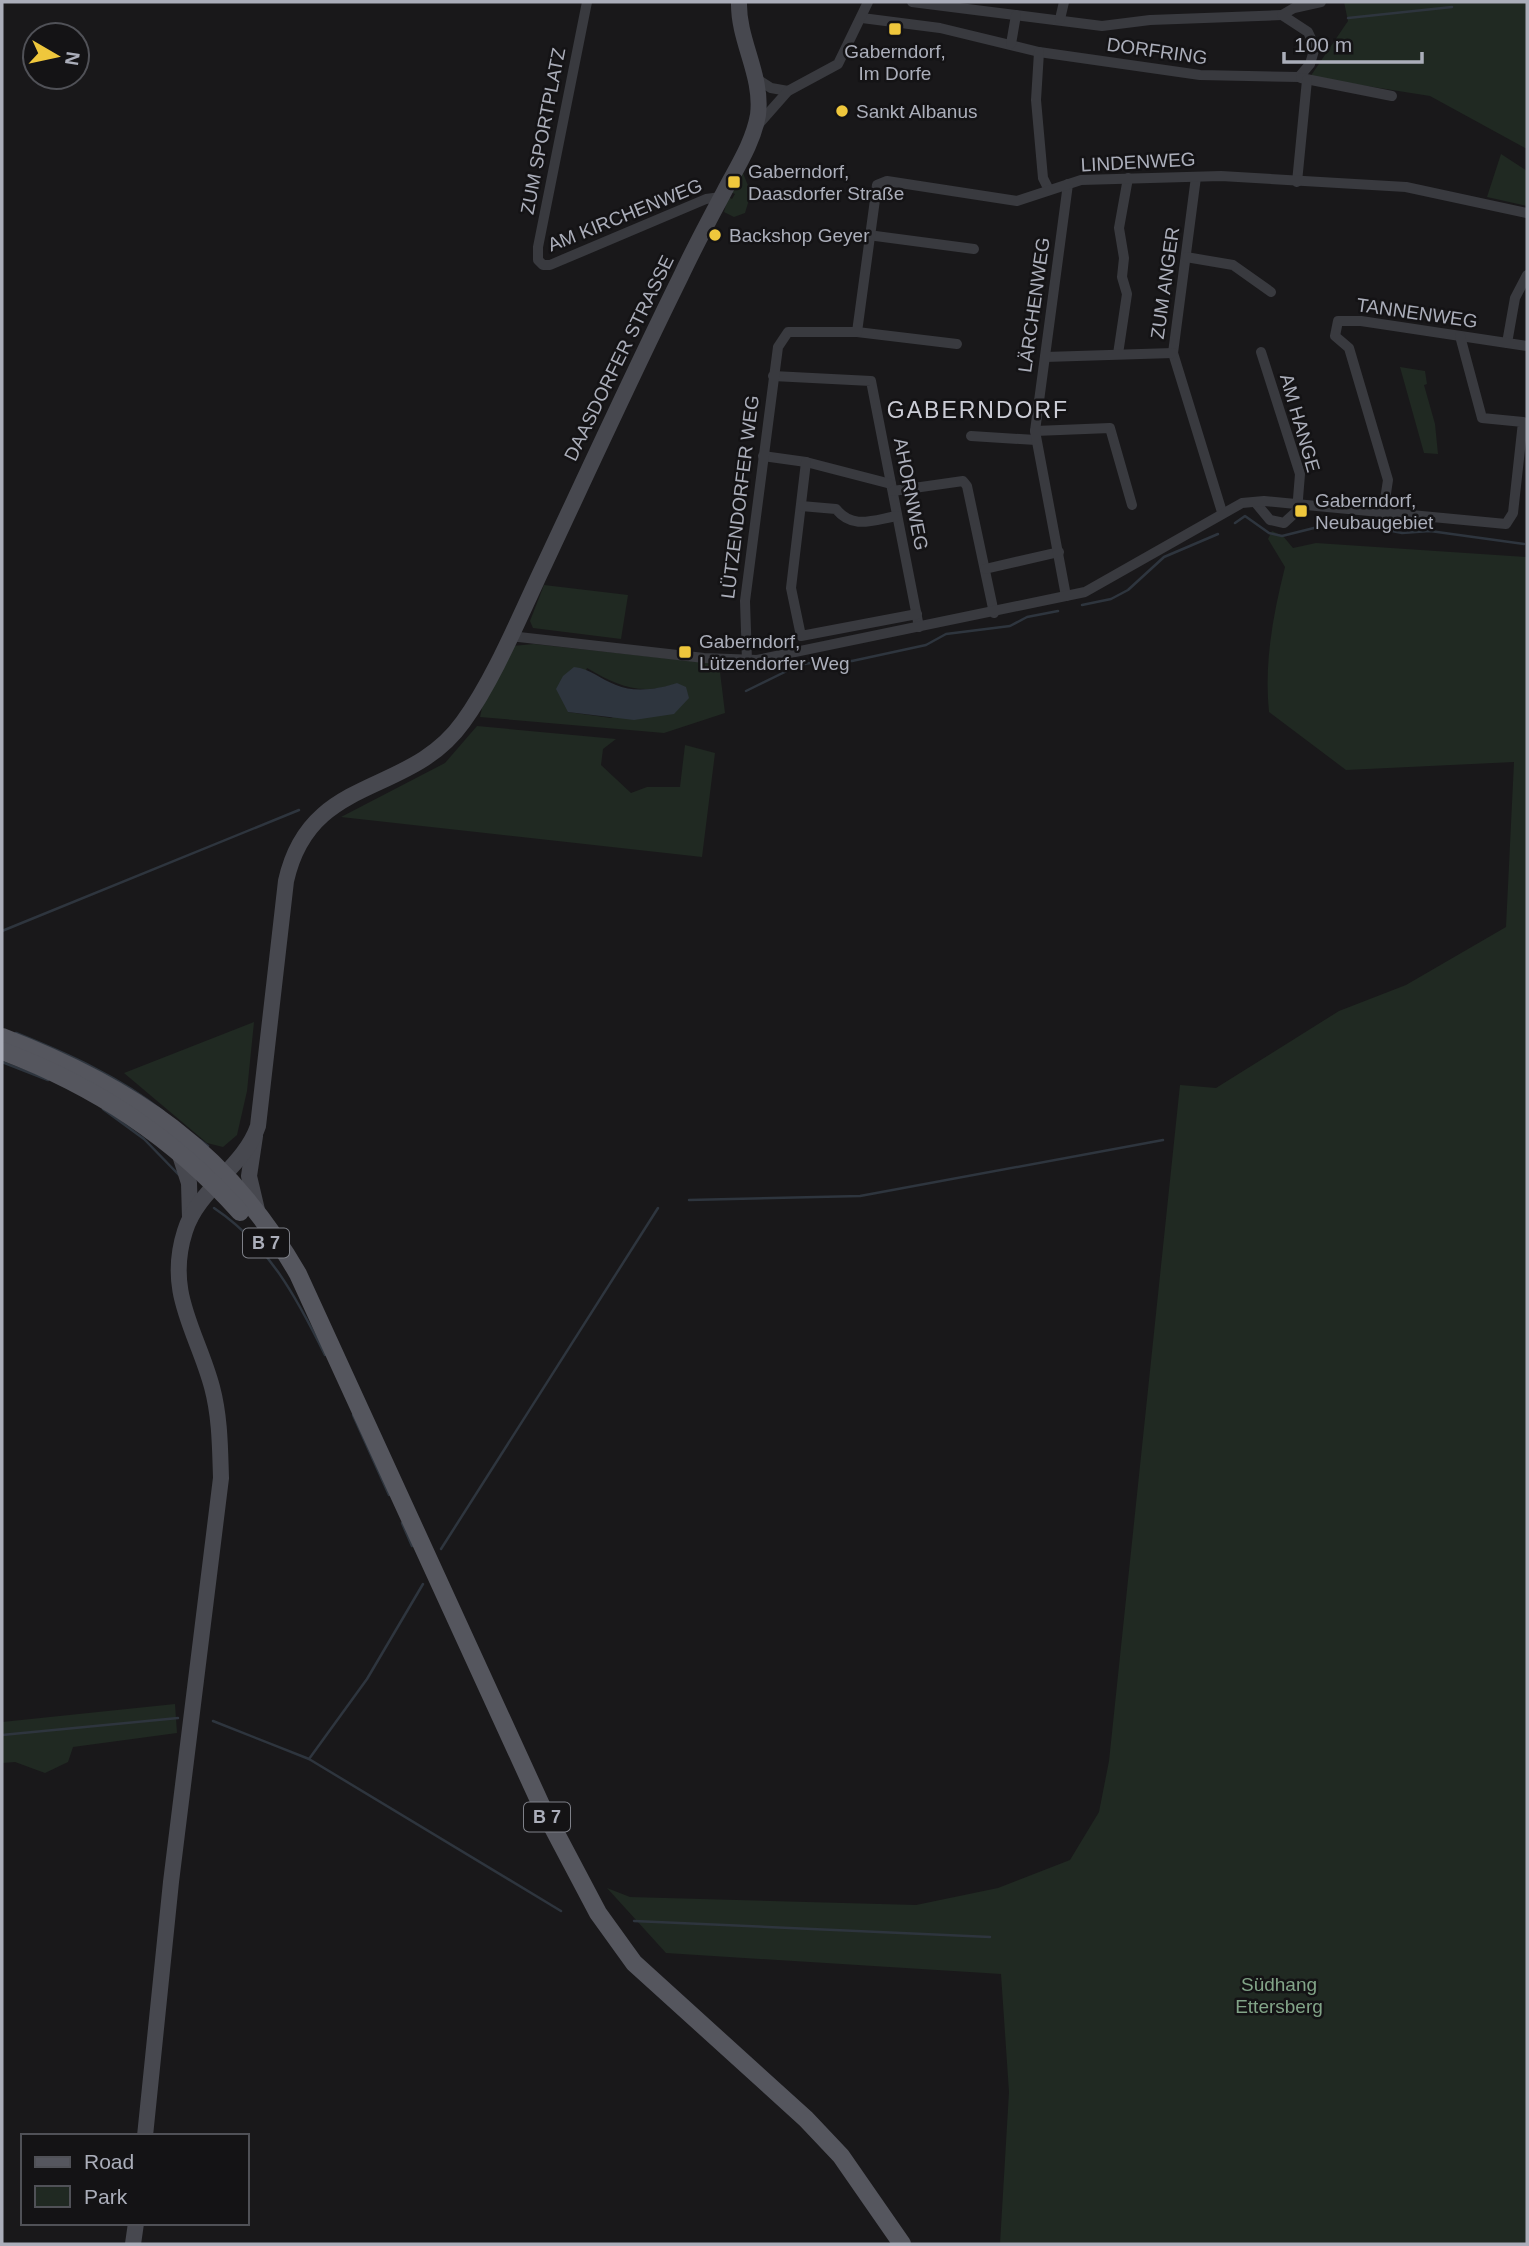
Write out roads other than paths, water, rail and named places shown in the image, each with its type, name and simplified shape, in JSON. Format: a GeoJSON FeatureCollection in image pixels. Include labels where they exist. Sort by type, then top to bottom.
{"type":"FeatureCollection","features":[{"type":"Feature","properties":{"kind":"main road","name":"B 7"},"geometry":{"type":"LineString","coordinates":[[2,1037],[94,1076],[139,1102],[190,1142],[313,1306]]}},
{"type":"Feature","properties":{"kind":"main road","name":"B 7"},"geometry":{"type":"LineString","coordinates":[[2,1051],[49,1069],[131,1114],[219,1179],[257,1216],[290,1260],[313,1306],[542,1807],[598,1913],[634,1963],[806,2119],[841,2156],[902,2244]]}},
{"type":"Feature","properties":{"kind":"street","name":"ZUM SPORTPLATZ"},"geometry":{"type":"LineString","coordinates":[[543,265],[538,260],[538,247],[587,2]]}},
{"type":"Feature","properties":{"kind":"street","name":"DAASDORFER STRASSE"},"geometry":{"type":"LineString","coordinates":[[257,1216],[250,1185],[255,1134],[263,1093],[286,881],[297,847],[325,811],[348,796],[412,767],[445,742],[463,723],[510,636],[754,130],[759,102],[757,79],[740,29],[738,2]]}},
{"type":"Feature","properties":{"kind":"street"},"geometry":{"type":"LineString","coordinates":[[754,130],[788,91],[838,64],[868,2]]}},
{"type":"Feature","properties":{"kind":"street","name":"DORFRING"},"geometry":{"type":"LineString","coordinates":[[912,2],[1102,26],[1150,20],[1282,15],[1294,8],[1321,2]]}},
{"type":"Feature","properties":{"kind":"street"},"geometry":{"type":"LineString","coordinates":[[1060,19],[1064,2]]}},
{"type":"Feature","properties":{"kind":"street"},"geometry":{"type":"LineString","coordinates":[[1012,44],[1016,15]]}},
{"type":"Feature","properties":{"kind":"street"},"geometry":{"type":"LineString","coordinates":[[1282,15],[1308,32],[1315,47],[1303,78],[1297,182]]}},
{"type":"Feature","properties":{"kind":"street","name":"DORFRING"},"geometry":{"type":"LineString","coordinates":[[862,18],[940,27],[1039,52],[1200,75],[1303,78],[1392,96]]}},
{"type":"Feature","properties":{"kind":"street"},"geometry":{"type":"LineString","coordinates":[[1039,52],[1036,100],[1043,178],[1049,190]]}},
{"type":"Feature","properties":{"kind":"street"},"geometry":{"type":"LineString","coordinates":[[757,79],[771,88],[788,91]]}},
{"type":"Feature","properties":{"kind":"street"},"geometry":{"type":"LineString","coordinates":[[1118,354],[1127,294],[1122,277],[1124,258],[1119,228],[1128,177]]}},
{"type":"Feature","properties":{"kind":"street","name":"LINDENWEG"},"geometry":{"type":"LineString","coordinates":[[857,332],[873,194],[877,185],[883,182],[1017,201],[1068,184],[1128,177],[1196,177],[1406,187],[1527,213]]}},
{"type":"Feature","properties":{"kind":"street","name":"ZUM ANGER"},"geometry":{"type":"LineString","coordinates":[[1196,177],[1173,353],[1222,512]]}},
{"type":"Feature","properties":{"kind":"street","name":"LÄRCHENWEG"},"geometry":{"type":"LineString","coordinates":[[1066,596],[1035,436],[1068,184]]}},
{"type":"Feature","properties":{"kind":"street","name":"AM KIRCHENWEG"},"geometry":{"type":"LineString","coordinates":[[543,265],[706,199],[721,197]]}},
{"type":"Feature","properties":{"kind":"street"},"geometry":{"type":"LineString","coordinates":[[868,235],[974,249]]}},
{"type":"Feature","properties":{"kind":"street"},"geometry":{"type":"LineString","coordinates":[[1186,257],[1233,265],[1271,292]]}},
{"type":"Feature","properties":{"kind":"street"},"geometry":{"type":"LineString","coordinates":[[1507,343],[1515,298],[1527,275]]}},
{"type":"Feature","properties":{"kind":"street","name":"TANNENWEG"},"geometry":{"type":"LineString","coordinates":[[1383,513],[1388,480],[1349,348],[1335,336],[1338,321],[1361,321],[1527,346]]}},
{"type":"Feature","properties":{"kind":"street","name":"LÜTZENDORFER WEG"},"geometry":{"type":"LineString","coordinates":[[747,661],[745,601],[773,376],[781,339],[788,332],[795,331],[857,332]]}},
{"type":"Feature","properties":{"kind":"street"},"geometry":{"type":"LineString","coordinates":[[857,332],[957,344]]}},
{"type":"Feature","properties":{"kind":"street"},"geometry":{"type":"LineString","coordinates":[[1460,337],[1482,418],[1523,422]]}},
{"type":"Feature","properties":{"kind":"street","name":"AM HANGE"},"geometry":{"type":"LineString","coordinates":[[1261,352],[1300,474],[1299,506]]}},
{"type":"Feature","properties":{"kind":"street"},"geometry":{"type":"LineString","coordinates":[[1045,357],[1173,353]]}},
{"type":"Feature","properties":{"kind":"street","name":"AHORNWEG"},"geometry":{"type":"LineString","coordinates":[[773,376],[871,381],[919,627]]}},
{"type":"Feature","properties":{"kind":"street"},"geometry":{"type":"LineString","coordinates":[[510,636],[747,661],[994,613],[1066,596],[1099,585],[1222,512],[1242,503],[1506,524],[1513,513],[1524,408]]}},
{"type":"Feature","properties":{"kind":"street"},"geometry":{"type":"LineString","coordinates":[[971,436],[1035,436],[1110,428],[1132,505]]}},
{"type":"Feature","properties":{"kind":"street"},"geometry":{"type":"LineString","coordinates":[[763,456],[806,462],[892,488],[963,481],[967,486],[994,613]]}},
{"type":"Feature","properties":{"kind":"street"},"geometry":{"type":"LineString","coordinates":[[806,462],[791,588],[801,636],[917,614]]}},
{"type":"Feature","properties":{"kind":"street"},"geometry":{"type":"LineString","coordinates":[[1255,502],[1278,523],[1284,523],[1293,517],[1299,506]]}},
{"type":"Feature","properties":{"kind":"street"},"geometry":{"type":"LineString","coordinates":[[801,506],[836,509],[845,521],[856,523],[897,516]]}},
{"type":"Feature","properties":{"kind":"street"},"geometry":{"type":"LineString","coordinates":[[985,569],[1059,552]]}},
{"type":"Feature","properties":{"kind":"street"},"geometry":{"type":"LineString","coordinates":[[145,2134],[171,1881],[221,1478],[220,1437],[212,1386],[182,1308],[178,1284],[180,1248],[190,1218],[255,1134]]}},
{"type":"Feature","properties":{"kind":"street"},"geometry":{"type":"LineString","coordinates":[[178,1150],[189,1183],[190,1218]]}},
{"type":"Feature","properties":{"kind":"street"},"geometry":{"type":"LineString","coordinates":[[133,2244],[136,2225]]}},
{"type":"Feature","properties":{"kind":"waterway"},"geometry":{"type":"LineString","coordinates":[[1348,18],[1452,7]]}},
{"type":"Feature","properties":{"kind":"waterway"},"geometry":{"type":"LineString","coordinates":[[1235,523],[1245,516],[1269,533],[1282,536],[1342,521],[1402,533],[1430,531],[1524,544]]}},
{"type":"Feature","properties":{"kind":"waterway"},"geometry":{"type":"LineString","coordinates":[[1082,605],[1111,599],[1128,590],[1164,557],[1218,534]]}},
{"type":"Feature","properties":{"kind":"waterway"},"geometry":{"type":"LineString","coordinates":[[746,691],[799,665],[827,660],[852,661],[926,645],[946,634],[1010,626],[1027,617],[1058,611]]}},
{"type":"Feature","properties":{"kind":"waterway"},"geometry":{"type":"LineString","coordinates":[[2,931],[299,810]]}},
{"type":"Feature","properties":{"kind":"waterway"},"geometry":{"type":"LineString","coordinates":[[16,1033],[93,1067],[164,1112]]}},
{"type":"Feature","properties":{"kind":"waterway"},"geometry":{"type":"LineString","coordinates":[[2,1062],[48,1080]]}},
{"type":"Feature","properties":{"kind":"waterway"},"geometry":{"type":"LineString","coordinates":[[103,1109],[144,1139],[179,1175]]}},
{"type":"Feature","properties":{"kind":"waterway"},"geometry":{"type":"LineString","coordinates":[[200,1140],[208,1146]]}},
{"type":"Feature","properties":{"kind":"waterway"},"geometry":{"type":"LineString","coordinates":[[689,1200],[860,1196],[1163,1140]]}},
{"type":"Feature","properties":{"kind":"waterway"},"geometry":{"type":"LineString","coordinates":[[214,1208],[233,1222],[265,1255],[292,1293],[325,1355]]}},
{"type":"Feature","properties":{"kind":"waterway"},"geometry":{"type":"LineString","coordinates":[[441,1549],[658,1208]]}},
{"type":"Feature","properties":{"kind":"waterway"},"geometry":{"type":"LineString","coordinates":[[353,1415],[389,1495]]}},
{"type":"Feature","properties":{"kind":"waterway"},"geometry":{"type":"LineString","coordinates":[[402,1523],[412,1546]]}},
{"type":"Feature","properties":{"kind":"waterway"},"geometry":{"type":"LineString","coordinates":[[213,1721],[309,1759],[367,1679],[423,1584]]}},
{"type":"Feature","properties":{"kind":"waterway"},"geometry":{"type":"LineString","coordinates":[[2,1735],[178,1718]]}},
{"type":"Feature","properties":{"kind":"waterway"},"geometry":{"type":"LineString","coordinates":[[309,1759],[561,1911]]}},
{"type":"Feature","properties":{"kind":"waterway"},"geometry":{"type":"LineString","coordinates":[[634,1921],[990,1937]]}},
{"type":"Feature","properties":{"kind":"place","name":"Gaberndorf, Im Dorfe"},"geometry":{"type":"Point","coordinates":[895,29]}},
{"type":"Feature","properties":{"kind":"place","name":"Sankt Albanus"},"geometry":{"type":"Point","coordinates":[842,111]}},
{"type":"Feature","properties":{"kind":"place","name":"Gaberndorf, Daasdorfer Straße"},"geometry":{"type":"Point","coordinates":[734,182]}},
{"type":"Feature","properties":{"kind":"place","name":"Backshop Geyer"},"geometry":{"type":"Point","coordinates":[715,235]}},
{"type":"Feature","properties":{"kind":"place","name":"Gaberndorf, Neubaugebiet"},"geometry":{"type":"Point","coordinates":[1301,511]}},
{"type":"Feature","properties":{"kind":"place","name":"Gaberndorf, Lützendorfer Weg"},"geometry":{"type":"Point","coordinates":[685,652]}},
{"type":"Feature","properties":{"kind":"district","name":"GABERNDORF"},"geometry":{"type":"Point","coordinates":[978,410]}},
{"type":"Feature","properties":{"kind":"park label","name":"Südhang Ettersberg"},"geometry":{"type":"Point","coordinates":[1279,1995]}}]}
